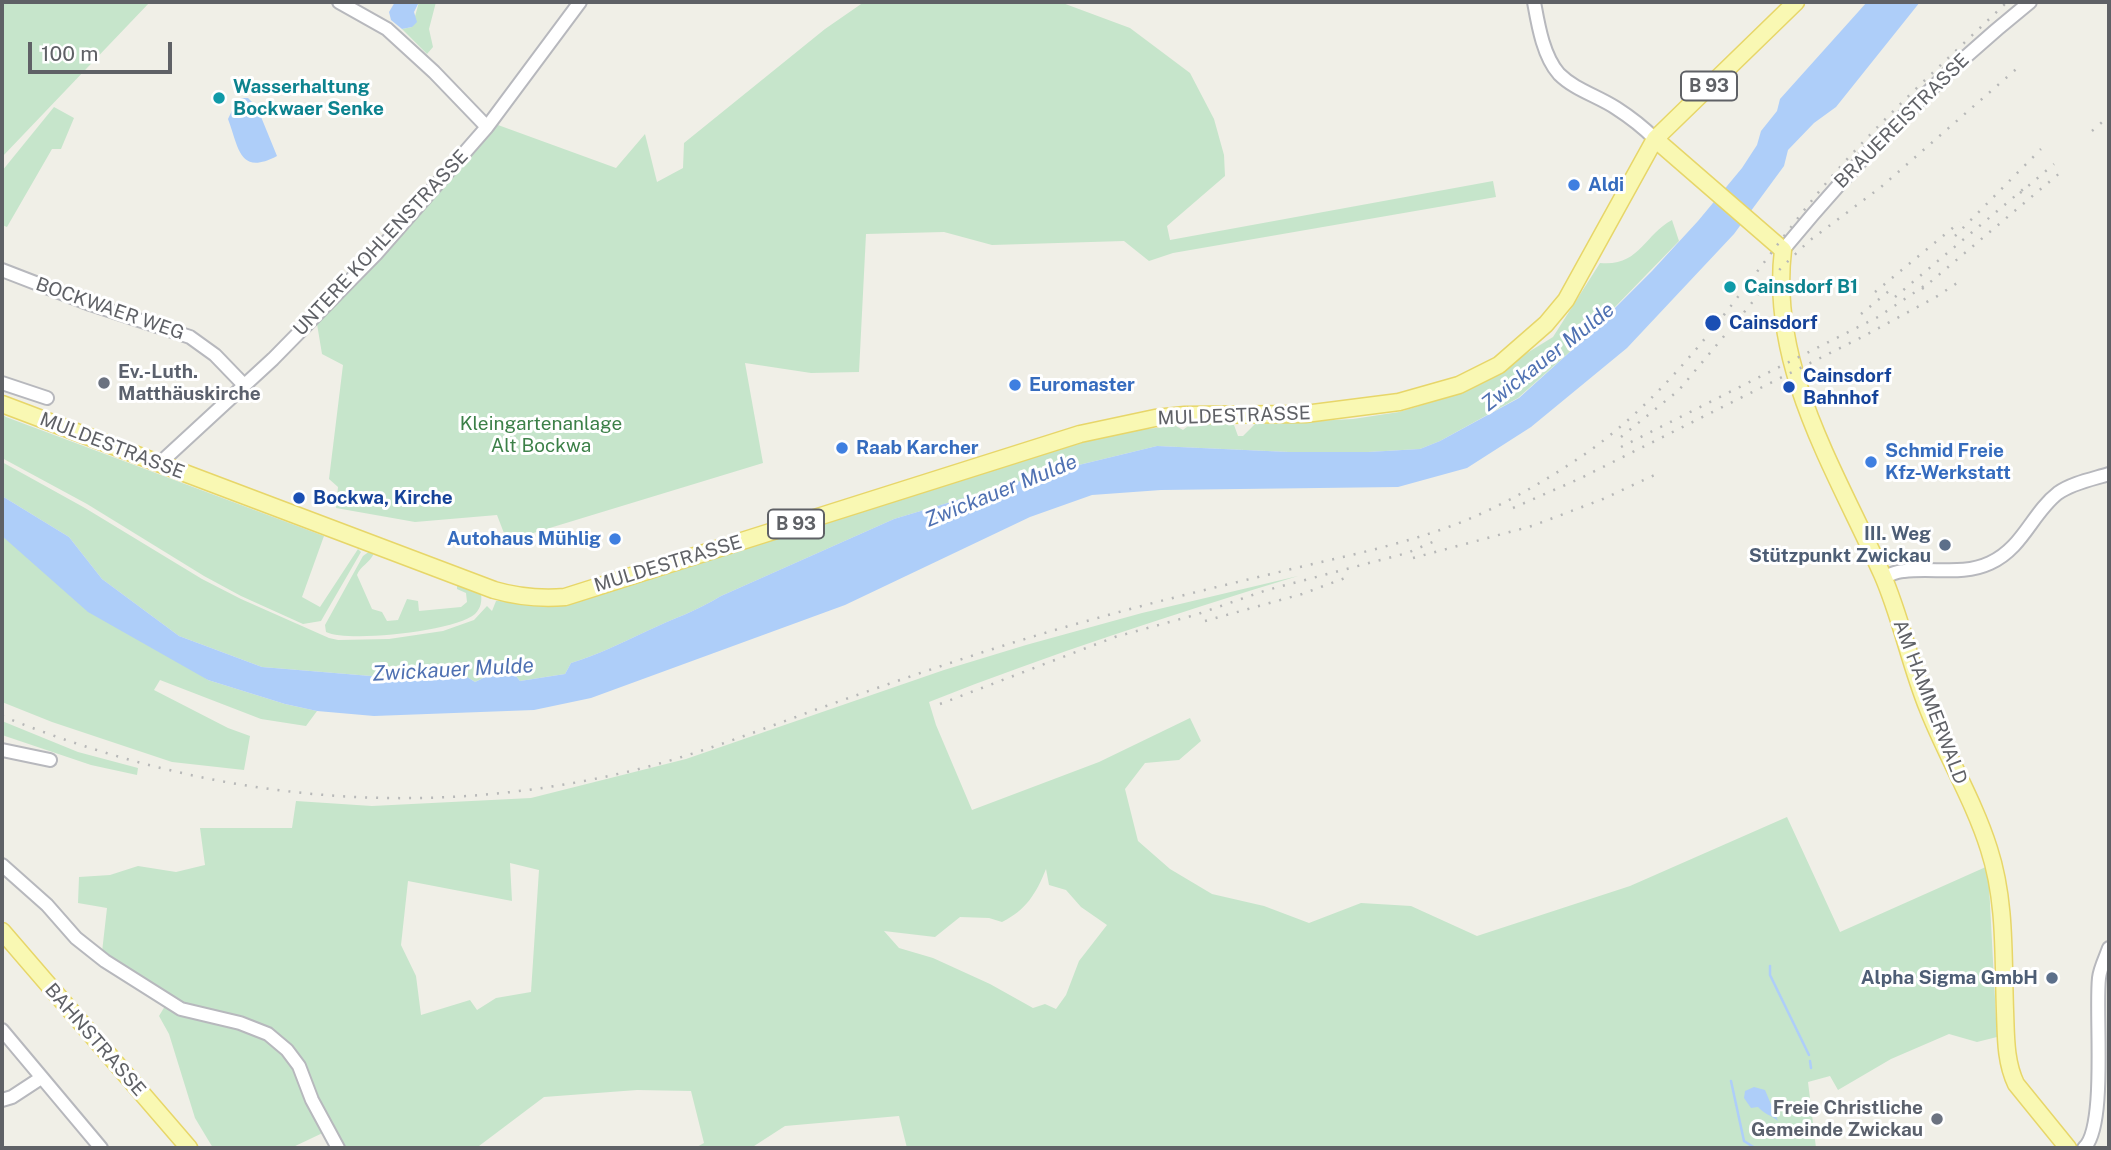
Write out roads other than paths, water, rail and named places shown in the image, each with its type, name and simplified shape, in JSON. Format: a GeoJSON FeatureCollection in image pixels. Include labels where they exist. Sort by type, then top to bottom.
{"type":"FeatureCollection","features":[{"type":"Feature","properties":{"kind":"main road","name":"MULDESTRASSE"},"geometry":{"type":"LineString","coordinates":[[2,404],[494,590],[542,599],[565,597],[1080,435],[1124,424],[1185,415],[1304,414],[1340,410],[1399,402],[1459,386],[1489,371],[1515,353],[1546,324],[1566,300],[1655,139],[1796,2]]}},
{"type":"Feature","properties":{"kind":"main road"},"geometry":{"type":"LineString","coordinates":[[1655,139],[1783,250]]}},
{"type":"Feature","properties":{"kind":"main road","name":"AM HAMMERWALD"},"geometry":{"type":"LineString","coordinates":[[1783,250],[1781,293],[1791,361],[1808,415],[1883,577],[1928,708],[1989,848],[2002,901],[2010,1072],[2016,1084],[2068,1148]]}},
{"type":"Feature","properties":{"kind":"main road","name":"BAHNSTRASSE"},"geometry":{"type":"LineString","coordinates":[[2,931],[189,1148]]}},
{"type":"Feature","properties":{"kind":"street"},"geometry":{"type":"LineString","coordinates":[[338,2],[387,29],[434,72],[487,127]]}},
{"type":"Feature","properties":{"kind":"street","name":"UNTERE KOHLENSTRASSE"},"geometry":{"type":"LineString","coordinates":[[159,464],[273,359],[376,254],[487,127],[580,2]]}},
{"type":"Feature","properties":{"kind":"street"},"geometry":{"type":"LineString","coordinates":[[1534,2],[1547,51],[1559,74],[1615,107],[1655,139]]}},
{"type":"Feature","properties":{"kind":"street","name":"BRAUEREISTRASSE"},"geometry":{"type":"LineString","coordinates":[[1783,250],[1858,162],[1952,69],[2030,2]]}},
{"type":"Feature","properties":{"kind":"street","name":"BOCKWAER WEG"},"geometry":{"type":"LineString","coordinates":[[2,270],[90,304],[190,337],[206,346],[243,384]]}},
{"type":"Feature","properties":{"kind":"street"},"geometry":{"type":"LineString","coordinates":[[2,383],[47,398]]}},
{"type":"Feature","properties":{"kind":"street"},"geometry":{"type":"LineString","coordinates":[[1883,577],[1903,571],[1963,571],[1992,562],[2023,538],[2059,492],[2080,482],[2109,474]]}},
{"type":"Feature","properties":{"kind":"street"},"geometry":{"type":"LineString","coordinates":[[2,750],[50,761]]}},
{"type":"Feature","properties":{"kind":"street"},"geometry":{"type":"LineString","coordinates":[[2,865],[47,905],[76,938],[105,961],[181,1009],[240,1023],[268,1034],[287,1050],[299,1066],[312,1100],[338,1148]]}},
{"type":"Feature","properties":{"kind":"street"},"geometry":{"type":"LineString","coordinates":[[2084,1148],[2090,1143],[2097,1115],[2099,975],[2109,948]]}},
{"type":"Feature","properties":{"kind":"street"},"geometry":{"type":"LineString","coordinates":[[2,1030],[100,1148]]}},
{"type":"Feature","properties":{"kind":"street"},"geometry":{"type":"LineString","coordinates":[[2,1100],[12,1097],[41,1078]]}},
{"type":"Feature","properties":{"kind":"water"},"geometry":{"type":"Polygon","coordinates":[[[395,2],[419,2],[414,12],[417,22],[412,27],[402,29],[391,20],[389,12],[395,2]]]}},
{"type":"Feature","properties":{"kind":"water","name":"Zwickauer Mulde"},"geometry":{"type":"Polygon","coordinates":[[[1867,2],[1920,2],[1836,107],[1814,123],[1788,150],[1784,166],[1734,234],[1627,348],[1531,427],[1467,468],[1398,487],[1161,490],[1092,495],[1030,517],[845,605],[591,698],[534,710],[374,716],[317,711],[208,680],[88,612],[2,536],[2,496],[69,537],[102,579],[179,636],[262,667],[407,679],[464,675],[475,682],[508,666],[520,681],[565,674],[571,663],[694,611],[721,596],[894,519],[1054,471],[1157,446],[1289,452],[1420,449],[1519,398],[1582,341],[1652,271],[1742,168],[1757,145],[1761,131],[1777,111],[1780,99],[1867,2]]]}},
{"type":"Feature","properties":{"kind":"water"},"geometry":{"type":"Polygon","coordinates":[[[238,98],[248,98],[257,107],[277,156],[255,163],[242,156],[228,119],[238,98]]]}},
{"type":"Feature","properties":{"kind":"water"},"geometry":{"type":"Polygon","coordinates":[[[1754,1087],[1765,1090],[1778,1121],[1758,1107],[1751,1108],[1744,1098],[1745,1091],[1754,1087]]]}},
{"type":"Feature","properties":{"kind":"waterway"},"geometry":{"type":"LineString","coordinates":[[1770,966],[1770,975],[1809,1055]]}},
{"type":"Feature","properties":{"kind":"waterway"},"geometry":{"type":"LineString","coordinates":[[1810,1061],[1811,1068]]}},
{"type":"Feature","properties":{"kind":"waterway"},"geometry":{"type":"LineString","coordinates":[[1731,1081],[1744,1141],[1755,1148]]}},
{"type":"Feature","properties":{"kind":"railway"},"geometry":{"type":"LineString","coordinates":[[2,716],[80,745],[158,767],[237,784],[316,794],[396,798],[476,795],[557,786],[683,757],[917,674],[1058,629],[1388,546],[1449,527],[1500,505],[1559,471],[1623,424],[1655,394],[1714,328],[1843,164],[2007,2]]}},
{"type":"Feature","properties":{"kind":"railway"},"geometry":{"type":"LineString","coordinates":[[1621,437],[1679,390],[1781,268],[1809,241],[1881,187],[2022,64]]}},
{"type":"Feature","properties":{"kind":"railway"},"geometry":{"type":"LineString","coordinates":[[2092,131],[2109,116]]}},
{"type":"Feature","properties":{"kind":"railway"},"geometry":{"type":"LineString","coordinates":[[1955,236],[2041,149]]}},
{"type":"Feature","properties":{"kind":"railway"},"geometry":{"type":"LineString","coordinates":[[2020,193],[2054,164]]}},
{"type":"Feature","properties":{"kind":"railway"},"geometry":{"type":"LineString","coordinates":[[1922,289],[2061,172]]}},
{"type":"Feature","properties":{"kind":"railway"},"geometry":{"type":"LineString","coordinates":[[1895,297],[2027,186]]}},
{"type":"Feature","properties":{"kind":"railway"},"geometry":{"type":"LineString","coordinates":[[1875,292],[1960,222]]}},
{"type":"Feature","properties":{"kind":"railway"},"geometry":{"type":"LineString","coordinates":[[1513,508],[1581,478],[1862,337],[1936,297],[1963,279]]}},
{"type":"Feature","properties":{"kind":"railway"},"geometry":{"type":"LineString","coordinates":[[1621,447],[1878,317],[1930,282]]}},
{"type":"Feature","properties":{"kind":"railway"},"geometry":{"type":"LineString","coordinates":[[1861,314],[1889,291]]}},
{"type":"Feature","properties":{"kind":"railway"},"geometry":{"type":"LineString","coordinates":[[1413,558],[1532,526],[1603,499],[1661,472]]}},
{"type":"Feature","properties":{"kind":"railway"},"geometry":{"type":"LineString","coordinates":[[940,704],[1115,637],[1195,615],[1267,590],[1407,553],[1435,541]]}},
{"type":"Feature","properties":{"kind":"railway"},"geometry":{"type":"LineString","coordinates":[[1205,621],[1302,594],[1345,578]]}},
{"type":"Feature","properties":{"kind":"place","name":"Wasserhaltung Bockwaer Senke"},"geometry":{"type":"Point","coordinates":[219,98]}},
{"type":"Feature","properties":{"kind":"place","name":"Aldi"},"geometry":{"type":"Point","coordinates":[1574,185]}},
{"type":"Feature","properties":{"kind":"place","name":"Cainsdorf B1"},"geometry":{"type":"Point","coordinates":[1730,287]}},
{"type":"Feature","properties":{"kind":"place","name":"Cainsdorf"},"geometry":{"type":"Point","coordinates":[1713,323]}},
{"type":"Feature","properties":{"kind":"place","name":"Ev.-Luth. Matthäuskirche"},"geometry":{"type":"Point","coordinates":[104,383]}},
{"type":"Feature","properties":{"kind":"place","name":"Euromaster"},"geometry":{"type":"Point","coordinates":[1015,385]}},
{"type":"Feature","properties":{"kind":"place","name":"Cainsdorf Bahnhof"},"geometry":{"type":"Point","coordinates":[1789,387]}},
{"type":"Feature","properties":{"kind":"place","name":"Raab Karcher"},"geometry":{"type":"Point","coordinates":[842,448]}},
{"type":"Feature","properties":{"kind":"place","name":"Schmid Freie Kfz-Werkstatt"},"geometry":{"type":"Point","coordinates":[1871,462]}},
{"type":"Feature","properties":{"kind":"place","name":"Bockwa, Kirche"},"geometry":{"type":"Point","coordinates":[299,498]}},
{"type":"Feature","properties":{"kind":"place","name":"Autohaus Mühlig"},"geometry":{"type":"Point","coordinates":[615,539]}},
{"type":"Feature","properties":{"kind":"place","name":"III. Weg Stützpunkt Zwickau"},"geometry":{"type":"Point","coordinates":[1945,545]}},
{"type":"Feature","properties":{"kind":"place","name":"Alpha Sigma GmbH"},"geometry":{"type":"Point","coordinates":[2052,978]}},
{"type":"Feature","properties":{"kind":"place","name":"Freie Christliche Gemeinde Zwickau"},"geometry":{"type":"Point","coordinates":[1937,1119]}},
{"type":"Feature","properties":{"kind":"park label","name":"Kleingartenanlage Alt Bockwa"},"geometry":{"type":"Point","coordinates":[541,435]}}]}
